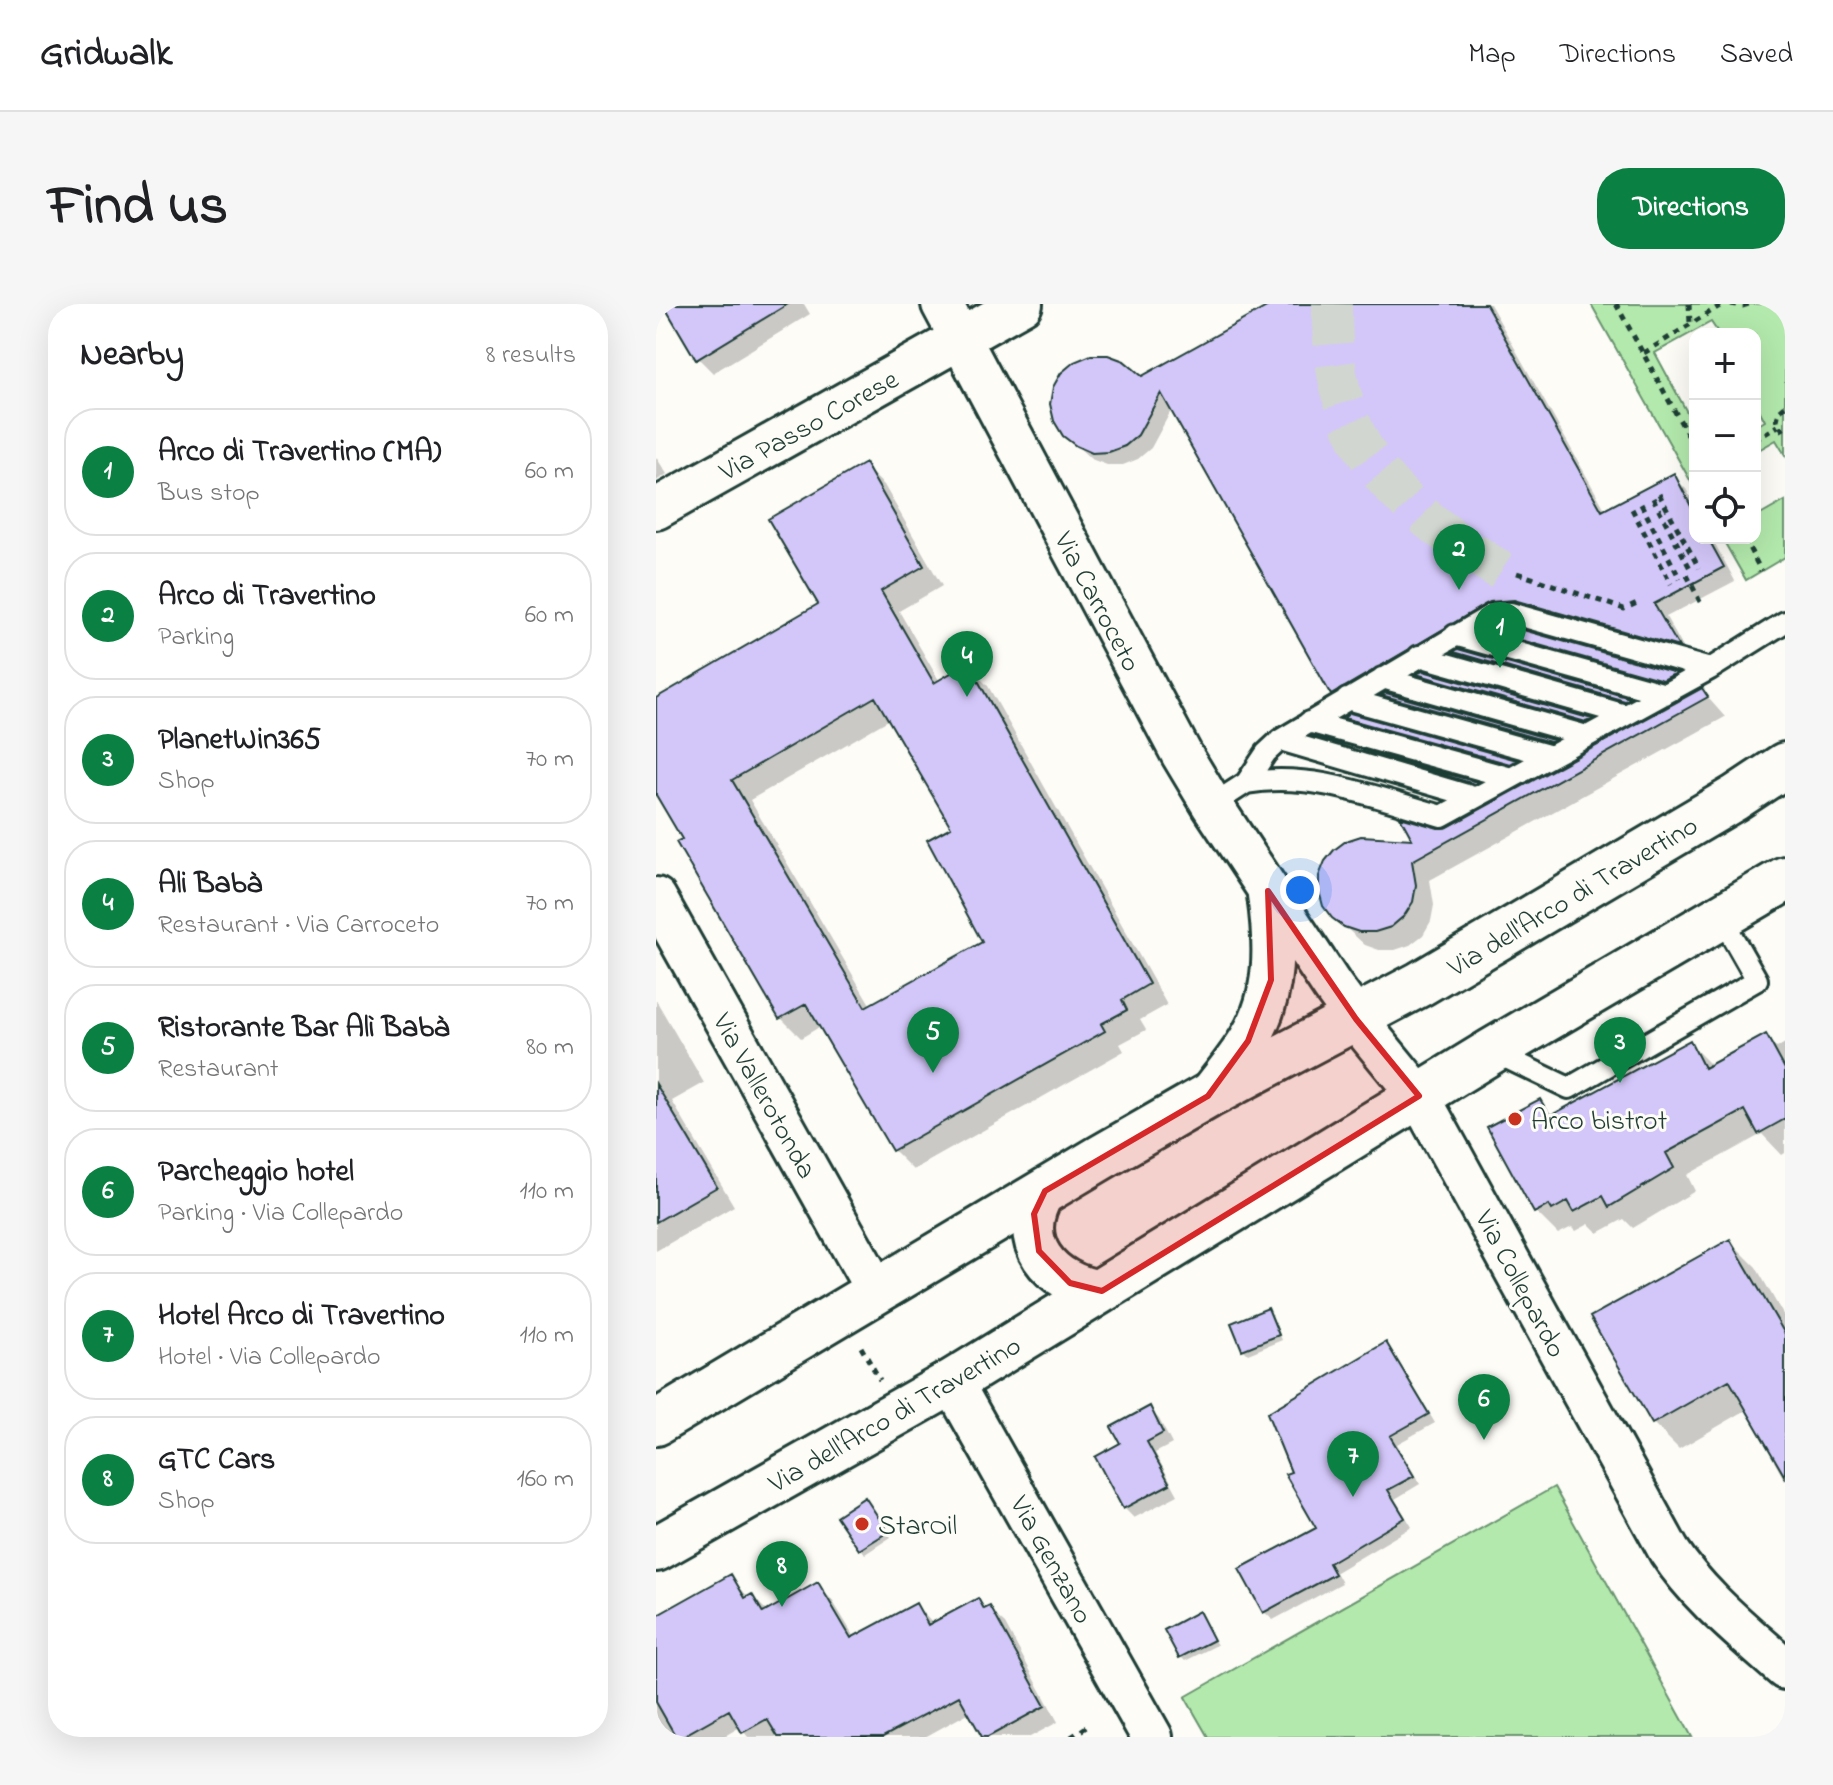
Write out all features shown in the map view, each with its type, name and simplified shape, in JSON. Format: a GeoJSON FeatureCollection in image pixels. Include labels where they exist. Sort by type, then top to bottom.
{"type":"FeatureCollection","features":[{"type":"Feature","properties":{"kind":"main road","name":"Via dell'Arco di Travertino"},"geometry":{"type":"LineString","coordinates":[[656,1423],[1208,1096],[1420,984],[1785,765]]}},
{"type":"Feature","properties":{"kind":"main road","name":"Via dell'Arco di Travertino"},"geometry":{"type":"LineString","coordinates":[[665,1535],[952,1382],[1492,1051],[1785,879]]}},
{"type":"Feature","properties":{"kind":"street","name":"Via Carroceto"},"geometry":{"type":"LineString","coordinates":[[942,304],[1150,697],[1212,805],[1356,1019]]}},
{"type":"Feature","properties":{"kind":"street","name":"Via Passo Corese"},"geometry":{"type":"LineString","coordinates":[[656,509],[1022,304]]}},
{"type":"Feature","properties":{"kind":"street","name":"Via Carroceto"},"geometry":{"type":"LineString","coordinates":[[1208,1096],[1248,1041],[1267,1001],[1274,939],[1268,891]]}},
{"type":"Feature","properties":{"kind":"street","name":"Via Vallerotonda"},"geometry":{"type":"LineString","coordinates":[[656,898],[877,1292]]}},
{"type":"Feature","properties":{"kind":"street"},"geometry":{"type":"LineString","coordinates":[[1356,1019],[1419,1096]]}},
{"type":"Feature","properties":{"kind":"street","name":"Via Collepardo"},"geometry":{"type":"LineString","coordinates":[[1419,1096],[1669,1551],[1718,1610],[1785,1669]]}},
{"type":"Feature","properties":{"kind":"street"},"geometry":{"type":"LineString","coordinates":[[1045,1191],[1034,1214],[1033,1227],[1039,1251],[1051,1270],[1070,1283],[1102,1291]]}},
{"type":"Feature","properties":{"kind":"street","name":"Via Genzano"},"geometry":{"type":"LineString","coordinates":[[952,1382],[1152,1737]]}},
{"type":"Feature","properties":{"kind":"lane"},"geometry":{"type":"LineString","coordinates":[[1212,805],[1246,783],[1266,753],[1280,740],[1491,615],[1510,613],[1710,669]]}},
{"type":"Feature","properties":{"kind":"lane"},"geometry":{"type":"LineString","coordinates":[[1246,783],[1281,778],[1317,782],[1442,816],[1710,669],[1785,622]]}},
{"type":"Feature","properties":{"kind":"lane"},"geometry":{"type":"LineString","coordinates":[[1455,635],[1665,694]]}},
{"type":"Feature","properties":{"kind":"lane"},"geometry":{"type":"LineString","coordinates":[[1419,656],[1626,715]]}},
{"type":"Feature","properties":{"kind":"lane"},"geometry":{"type":"LineString","coordinates":[[1382,678],[1587,736]]}},
{"type":"Feature","properties":{"kind":"lane"},"geometry":{"type":"LineString","coordinates":[[1347,699],[1551,756]]}},
{"type":"Feature","properties":{"kind":"lane"},"geometry":{"type":"LineString","coordinates":[[1309,722],[1511,778]]}},
{"type":"Feature","properties":{"kind":"lane"},"geometry":{"type":"LineString","coordinates":[[1280,740],[1474,797]]}},
{"type":"Feature","properties":{"kind":"lane"},"geometry":{"type":"LineString","coordinates":[[1492,1051],[1569,1088],[1757,980],[1721,917]]}},
{"type":"Feature","properties":{"kind":"path"},"geometry":{"type":"LineString","coordinates":[[1616,304],[1689,437]]}},
{"type":"Feature","properties":{"kind":"path"},"geometry":{"type":"LineString","coordinates":[[1689,304],[1690,324]]}},
{"type":"Feature","properties":{"kind":"path"},"geometry":{"type":"LineString","coordinates":[[1644,353],[1723,304]]}},
{"type":"Feature","properties":{"kind":"path"},"geometry":{"type":"LineString","coordinates":[[1731,304],[1749,304]]}},
{"type":"Feature","properties":{"kind":"path"},"geometry":{"type":"LineString","coordinates":[[1785,406],[1778,416],[1778,426],[1785,434]]}},
{"type":"Feature","properties":{"kind":"path"},"geometry":{"type":"LineString","coordinates":[[1761,436],[1778,426]]}},
{"type":"Feature","properties":{"kind":"path"},"geometry":{"type":"LineString","coordinates":[[1659,494],[1699,568]]}},
{"type":"Feature","properties":{"kind":"path"},"geometry":{"type":"LineString","coordinates":[[1653,498],[1702,606]]}},
{"type":"Feature","properties":{"kind":"path"},"geometry":{"type":"LineString","coordinates":[[1641,504],[1680,579]]}},
{"type":"Feature","properties":{"kind":"path"},"geometry":{"type":"LineString","coordinates":[[1632,509],[1671,584]]}},
{"type":"Feature","properties":{"kind":"path"},"geometry":{"type":"LineString","coordinates":[[1747,544],[1761,571]]}},
{"type":"Feature","properties":{"kind":"path"},"geometry":{"type":"LineString","coordinates":[[1517,573],[1624,609],[1641,601]]}},
{"type":"Feature","properties":{"kind":"path"},"geometry":{"type":"LineString","coordinates":[[856,1340],[884,1388]]}},
{"type":"Feature","properties":{"kind":"path"},"geometry":{"type":"LineString","coordinates":[[1071,1737],[1088,1726]]}},
{"type":"Feature","properties":{"kind":"highlighted area"},"geometry":{"type":"Polygon","coordinates":[[[1268,891],[1356,1019],[1419,1096],[1102,1291],[1070,1283],[1039,1251],[1034,1214],[1045,1191],[1208,1096],[1248,1041],[1271,980],[1268,891]]]}},
{"type":"Feature","properties":{"kind":"green space"},"geometry":{"type":"Polygon","coordinates":[[[1591,304],[1785,304],[1785,455],[1776,440],[1761,449],[1761,423],[1765,421],[1761,413],[1761,328],[1715,328],[1711,322],[1700,328],[1689,328],[1689,334],[1655,353],[1689,416],[1689,478],[1591,304]]]}},
{"type":"Feature","properties":{"kind":"green space"},"geometry":{"type":"Polygon","coordinates":[[[1785,501],[1785,557],[1746,580],[1725,544],[1761,544],[1761,515],[1785,501]]]}},
{"type":"Feature","properties":{"kind":"green space"},"geometry":{"type":"Polygon","coordinates":[[[1554,1487],[1692,1737],[1208,1737],[1185,1697],[1554,1487]]]}},
{"type":"Feature","properties":{"kind":"building"},"geometry":{"type":"Polygon","coordinates":[[[663,304],[788,304],[696,360],[663,304]]]}},
{"type":"Feature","properties":{"kind":"building"},"geometry":{"type":"Polygon","coordinates":[[[1272,304],[1486,304],[1602,511],[1674,473],[1689,502],[1689,544],[1711,544],[1724,567],[1654,604],[1679,647],[1514,600],[1490,602],[1331,695],[1161,393],[1138,435],[1125,446],[1109,452],[1092,453],[1076,446],[1063,436],[1054,421],[1050,404],[1053,387],[1061,373],[1074,362],[1091,355],[1108,355],[1124,361],[1142,376],[1272,304]]]}},
{"type":"Feature","properties":{"kind":"building"},"geometry":{"type":"Polygon","coordinates":[[[865,463],[924,566],[881,591],[934,683],[968,663],[1149,984],[1122,1000],[1127,1010],[1101,1024],[1105,1031],[892,1151],[806,1004],[779,1019],[676,842],[682,839],[656,795],[656,698],[818,604],[768,519],[865,463]],[[875,697],[732,780],[865,1007],[982,942],[927,840],[951,827],[875,697]]]}},
{"type":"Feature","properties":{"kind":"building"},"geometry":{"type":"Polygon","coordinates":[[[1509,626],[1676,673],[1663,680],[1489,631],[1509,626]]]}},
{"type":"Feature","properties":{"kind":"building"},"geometry":{"type":"Polygon","coordinates":[[[1458,649],[1630,698],[1625,701],[1454,652],[1458,649]]]}},
{"type":"Feature","properties":{"kind":"building"},"geometry":{"type":"Polygon","coordinates":[[[1423,671],[1592,719],[1586,722],[1416,674],[1423,671]]]}},
{"type":"Feature","properties":{"kind":"building"},"geometry":{"type":"Polygon","coordinates":[[[1702,688],[1708,697],[1412,861],[1416,885],[1413,902],[1404,916],[1391,927],[1375,932],[1359,932],[1344,927],[1323,906],[1319,876],[1325,861],[1346,841],[1361,836],[1412,839],[1400,817],[1438,828],[1448,827],[1702,688]]]}},
{"type":"Feature","properties":{"kind":"building"},"geometry":{"type":"Polygon","coordinates":[[[1386,693],[1553,740],[1550,742],[1381,695],[1386,693]]]}},
{"type":"Feature","properties":{"kind":"building"},"geometry":{"type":"Polygon","coordinates":[[[1350,713],[1517,760],[1510,764],[1344,718],[1350,713]]]}},
{"type":"Feature","properties":{"kind":"building"},"geometry":{"type":"Polygon","coordinates":[[[1362,750],[1477,782],[1474,784],[1362,750]]]}},
{"type":"Feature","properties":{"kind":"building"},"geometry":{"type":"Polygon","coordinates":[[[1766,1034],[1785,1069],[1785,1119],[1758,1134],[1745,1110],[1666,1153],[1674,1168],[1609,1207],[1603,1196],[1574,1212],[1568,1201],[1552,1210],[1549,1205],[1534,1213],[1487,1127],[1540,1099],[1550,1116],[1690,1040],[1704,1068],[1766,1034]]]}},
{"type":"Feature","properties":{"kind":"building"},"geometry":{"type":"Polygon","coordinates":[[[656,1084],[717,1187],[656,1222],[656,1084]]]}},
{"type":"Feature","properties":{"kind":"building"},"geometry":{"type":"Polygon","coordinates":[[[1730,1239],[1785,1334],[1785,1477],[1729,1380],[1652,1424],[1590,1317],[1730,1239]]]}},
{"type":"Feature","properties":{"kind":"building"},"geometry":{"type":"Polygon","coordinates":[[[1268,1308],[1279,1335],[1242,1350],[1231,1323],[1268,1308]]]}},
{"type":"Feature","properties":{"kind":"building"},"geometry":{"type":"Polygon","coordinates":[[[1386,1342],[1429,1414],[1390,1436],[1414,1476],[1388,1490],[1405,1518],[1329,1563],[1335,1574],[1263,1613],[1239,1569],[1316,1528],[1285,1474],[1291,1472],[1267,1413],[1386,1342]]]}},
{"type":"Feature","properties":{"kind":"building"},"geometry":{"type":"Polygon","coordinates":[[[1150,1406],[1163,1433],[1147,1442],[1170,1484],[1123,1509],[1095,1457],[1120,1443],[1111,1427],[1150,1406]]]}},
{"type":"Feature","properties":{"kind":"building","name":"StarOil"},"geometry":{"type":"Polygon","coordinates":[[[865,1497],[888,1532],[859,1550],[836,1516],[865,1497]]]}},
{"type":"Feature","properties":{"kind":"building"},"geometry":{"type":"Polygon","coordinates":[[[731,1574],[745,1598],[752,1594],[763,1613],[818,1582],[851,1638],[916,1603],[928,1625],[978,1598],[984,1609],[990,1606],[1045,1706],[988,1737],[982,1737],[959,1696],[883,1737],[778,1737],[767,1719],[742,1733],[729,1710],[676,1737],[656,1702],[656,1616],[731,1574]]]}},
{"type":"Feature","properties":{"kind":"building"},"geometry":{"type":"Polygon","coordinates":[[[1199,1611],[1214,1640],[1179,1658],[1164,1630],[1199,1611]]]}},
{"type":"Feature","properties":{"kind":"tunnel"},"geometry":{"type":"LineString","coordinates":[[1332,304],[1334,354],[1342,396],[1355,432],[1373,464],[1397,492],[1426,518],[1501,571]]}},
{"type":"Feature","properties":{"kind":"place","name":"Arco di Travertino"},"geometry":{"type":"Point","coordinates":[1459,590]}},
{"type":"Feature","properties":{"kind":"place","name":"Arco di Travertino (MA)"},"geometry":{"type":"Point","coordinates":[1500,668]}},
{"type":"Feature","properties":{"kind":"place","name":"Ali Babà"},"geometry":{"type":"Point","coordinates":[967,697]}},
{"type":"Feature","properties":{"kind":"place","name":"Ristorante Bar Alì Babà"},"geometry":{"type":"Point","coordinates":[933,1073]}},
{"type":"Feature","properties":{"kind":"place","name":"PlanetWin365"},"geometry":{"type":"Point","coordinates":[1620,1083]}},
{"type":"Feature","properties":{"kind":"place","name":"Arco bistrot"},"geometry":{"type":"Point","coordinates":[1515,1119]}},
{"type":"Feature","properties":{"kind":"place","name":"Parcheggio hotel"},"geometry":{"type":"Point","coordinates":[1484,1440]}},
{"type":"Feature","properties":{"kind":"place","name":"Hotel Arco di Travertino"},"geometry":{"type":"Point","coordinates":[1353,1497]}},
{"type":"Feature","properties":{"kind":"place","name":"StarOil"},"geometry":{"type":"Point","coordinates":[862,1524]}},
{"type":"Feature","properties":{"kind":"place","name":"GTC Cars"},"geometry":{"type":"Point","coordinates":[782,1607]}}]}
